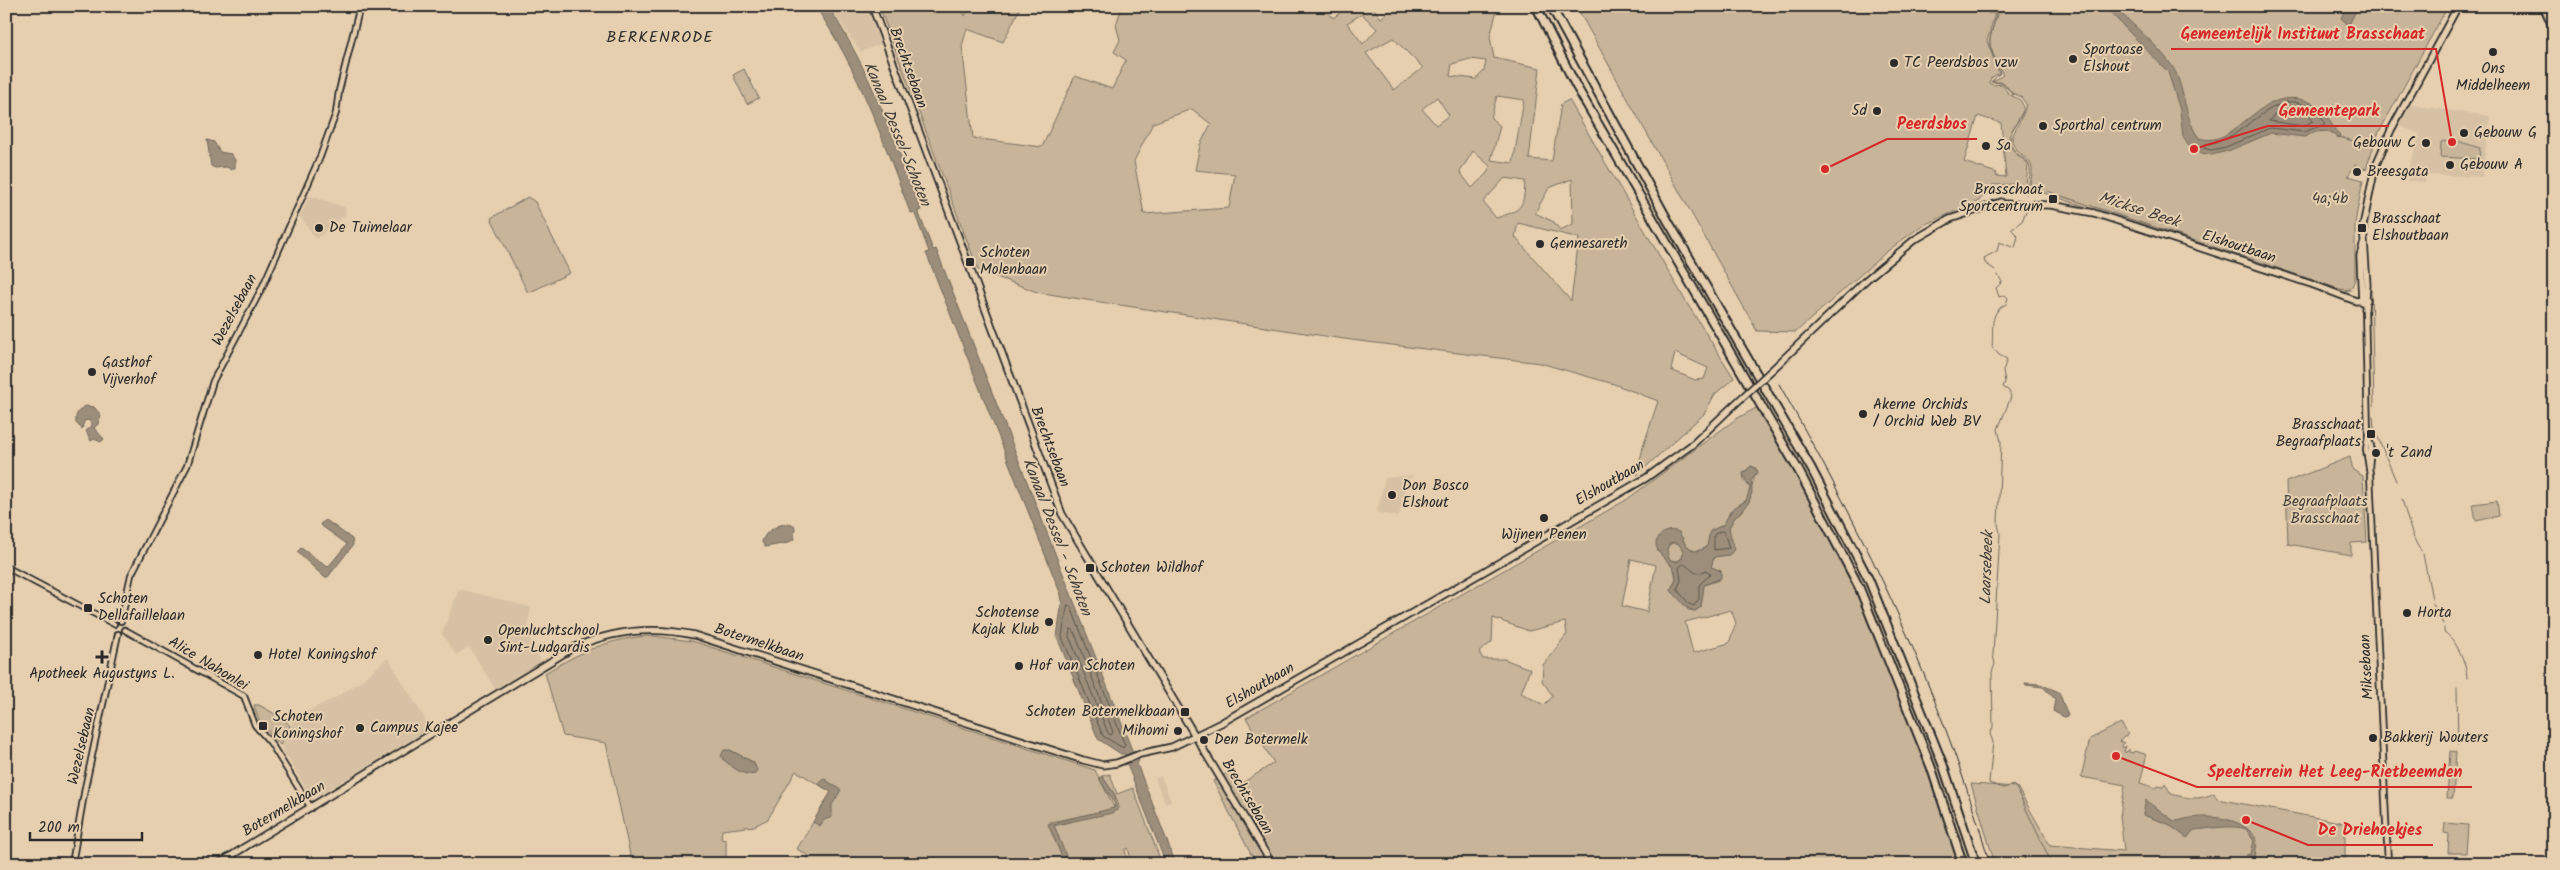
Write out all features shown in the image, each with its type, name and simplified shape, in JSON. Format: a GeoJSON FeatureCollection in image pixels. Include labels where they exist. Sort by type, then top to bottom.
{"type":"FeatureCollection","features":[{"type":"Feature","properties":{"kind":"highway"},"geometry":{"type":"LineString","coordinates":[[1536,6],[1575,84],[1800,473],[1859,587],[1928,758],[1964,864]]}},
{"type":"Feature","properties":{"kind":"highway"},"geometry":{"type":"LineString","coordinates":[[1551,6],[1668,221],[1811,468],[1869,580],[1943,765],[1976,864]]}},
{"type":"Feature","properties":{"kind":"main road","name":"Brechtsebaan"},"geometry":{"type":"LineString","coordinates":[[872,6],[1062,514],[1272,864]]}},
{"type":"Feature","properties":{"kind":"main road","name":"Miksebaan"},"geometry":{"type":"LineString","coordinates":[[2365,309],[2364,218],[2381,150],[2458,6]]}},
{"type":"Feature","properties":{"kind":"main road"},"geometry":{"type":"LineString","coordinates":[[2543,6],[2554,31]]}},
{"type":"Feature","properties":{"kind":"main road","name":"Elshoutbaan"},"geometry":{"type":"LineString","coordinates":[[1196,736],[1646,478],[1693,444],[1879,268],[1914,240],[1956,216],[2016,200],[2077,206],[2348,296],[2364,298]]}},
{"type":"Feature","properties":{"kind":"main road","name":"Botermelkbaan"},"geometry":{"type":"LineString","coordinates":[[218,864],[574,648],[612,634],[643,630],[665,630],[694,635],[1092,763],[1109,765],[1121,762],[1139,755],[1172,747],[1196,736]]}},
{"type":"Feature","properties":{"kind":"street","name":"Wezelsebaan"},"geometry":{"type":"LineString","coordinates":[[121,621],[131,575],[187,466],[213,382],[262,288],[320,157],[336,113],[360,6]]}},
{"type":"Feature","properties":{"kind":"street","name":"Miksebaan"},"geometry":{"type":"LineString","coordinates":[[2365,309],[2368,436],[2371,446],[2369,470],[2388,864]]}},
{"type":"Feature","properties":{"kind":"street"},"geometry":{"type":"LineString","coordinates":[[6,567],[114,624]]}},
{"type":"Feature","properties":{"kind":"street"},"geometry":{"type":"LineString","coordinates":[[121,621],[125,625],[125,630],[118,634],[114,630],[114,624],[121,621]]}},
{"type":"Feature","properties":{"kind":"street","name":"Alice Nahonlei"},"geometry":{"type":"LineString","coordinates":[[125,630],[244,696],[258,729],[270,742],[311,808]]}},
{"type":"Feature","properties":{"kind":"street","name":"Wezelsebaan"},"geometry":{"type":"LineString","coordinates":[[72,864],[85,788],[118,634]]}},
{"type":"Feature","properties":{"kind":"shaded area"},"geometry":{"type":"Polygon","coordinates":[[[829,6],[869,6],[883,43],[861,52],[829,6]]]}},
{"type":"Feature","properties":{"kind":"shaded area"},"geometry":{"type":"Polygon","coordinates":[[[2410,105],[2490,116],[2482,177],[2426,175],[2425,182],[2407,181],[2410,173],[2407,173],[2420,134],[2399,126],[2410,105]]]}},
{"type":"Feature","properties":{"kind":"shaded area","name":"De Tuimelaar"},"geometry":{"type":"Polygon","coordinates":[[[310,196],[345,207],[346,214],[316,239],[300,216],[310,196]]]}},
{"type":"Feature","properties":{"kind":"shaded area","name":"Don Bosco Elshout"},"geometry":{"type":"Polygon","coordinates":[[[1412,475],[1413,478],[1407,479],[1399,517],[1377,512],[1385,478],[1412,475]]]}},
{"type":"Feature","properties":{"kind":"shaded area","name":"Openluchtschool Sint-Ludgardis"},"geometry":{"type":"Polygon","coordinates":[[[459,589],[531,607],[527,632],[541,662],[496,690],[469,647],[456,655],[442,634],[459,589]]]}},
{"type":"Feature","properties":{"kind":"shaded area","name":"Campus Kajee"},"geometry":{"type":"Polygon","coordinates":[[[388,658],[431,729],[312,799],[280,745],[295,717],[333,699],[360,682],[388,658]]]}},
{"type":"Feature","properties":{"kind":"shaded area"},"geometry":{"type":"Polygon","coordinates":[[[1161,776],[1171,801],[1165,803],[1155,778],[1161,776]]]}},
{"type":"Feature","properties":{"kind":"green space"},"geometry":{"type":"Polygon","coordinates":[[[879,6],[960,6],[965,16],[970,6],[1021,6],[1003,42],[967,29],[962,46],[973,138],[1042,147],[1075,76],[1112,89],[1126,60],[1114,52],[1120,40],[1116,25],[1122,6],[1323,6],[1333,18],[1349,6],[1372,6],[1381,18],[1395,6],[1498,6],[1490,37],[1494,58],[1540,68],[1529,159],[1552,161],[1561,104],[1569,100],[1685,300],[1734,378],[1715,394],[1704,414],[1637,475],[1643,447],[1658,401],[1614,384],[1540,363],[1351,340],[1037,292],[978,270],[879,6]],[[1362,14],[1347,23],[1363,44],[1377,29],[1362,14]],[[1393,38],[1366,53],[1394,90],[1423,68],[1393,38]],[[1470,59],[1452,64],[1450,76],[1476,79],[1484,71],[1486,61],[1470,59]],[[1497,96],[1491,118],[1500,126],[1491,160],[1513,163],[1524,100],[1497,96]],[[1437,97],[1422,109],[1436,125],[1449,115],[1437,97]],[[1192,109],[1153,123],[1134,161],[1144,214],[1229,208],[1235,174],[1195,170],[1200,145],[1211,124],[1192,109]],[[1473,151],[1460,172],[1472,188],[1487,173],[1490,166],[1473,151]],[[1505,178],[1483,202],[1496,218],[1511,213],[1520,207],[1524,197],[1525,181],[1505,178]],[[1572,179],[1549,188],[1535,213],[1554,222],[1560,230],[1573,224],[1572,179]],[[1518,223],[1515,237],[1571,301],[1579,238],[1518,223]],[[1675,353],[1671,370],[1695,380],[1704,379],[1708,368],[1675,353]]]}},
{"type":"Feature","properties":{"kind":"green space"},"geometry":{"type":"Polygon","coordinates":[[[1576,6],[1994,6],[1996,10],[1987,41],[1999,73],[1991,78],[1989,83],[1993,85],[2002,84],[2008,93],[2022,103],[2022,114],[2012,130],[2009,141],[2014,152],[2028,164],[2026,187],[2015,184],[1992,185],[1979,201],[1921,226],[1885,253],[1796,332],[1757,331],[1576,6]],[[1978,116],[1964,162],[1997,173],[1996,176],[2006,177],[2001,123],[1978,116]]]}},
{"type":"Feature","properties":{"kind":"green space","name":"4a;4b"},"geometry":{"type":"Polygon","coordinates":[[[1997,6],[2448,6],[2378,134],[2366,169],[2355,165],[2348,176],[2363,180],[2355,223],[2355,279],[2352,287],[2344,293],[2029,188],[2032,177],[2031,164],[2020,154],[2012,142],[2014,132],[2026,104],[2021,97],[2012,93],[2003,82],[1992,82],[2003,75],[1990,45],[1991,32],[1998,10],[1997,6]]]}},
{"type":"Feature","properties":{"kind":"green space"},"geometry":{"type":"Polygon","coordinates":[[[744,69],[759,98],[747,104],[733,75],[744,69]]]}},
{"type":"Feature","properties":{"kind":"green space"},"geometry":{"type":"Polygon","coordinates":[[[2451,139],[2480,148],[2479,159],[2440,157],[2441,142],[2451,139]]]}},
{"type":"Feature","properties":{"kind":"green space"},"geometry":{"type":"Polygon","coordinates":[[[528,197],[535,202],[570,273],[528,293],[491,218],[528,197]]]}},
{"type":"Feature","properties":{"kind":"green space"},"geometry":{"type":"Polygon","coordinates":[[[1758,407],[1844,564],[1871,621],[1899,689],[1960,864],[1256,864],[1213,781],[1231,771],[1239,785],[1274,763],[1246,718],[1626,500],[1736,419],[1758,407]],[[1751,466],[1743,473],[1744,480],[1750,488],[1748,499],[1730,511],[1726,522],[1709,536],[1708,546],[1694,551],[1685,544],[1682,537],[1657,550],[1674,569],[1676,580],[1672,586],[1672,592],[1679,597],[1688,610],[1695,611],[1701,607],[1704,585],[1719,580],[1721,571],[1711,567],[1714,557],[1728,555],[1732,552],[1733,544],[1729,533],[1730,526],[1733,519],[1745,508],[1749,501],[1753,481],[1757,473],[1756,468],[1751,466]],[[1631,559],[1622,606],[1647,612],[1656,565],[1631,559]],[[1731,610],[1685,622],[1693,653],[1729,643],[1736,623],[1731,610]],[[1493,618],[1492,642],[1479,652],[1483,659],[1504,659],[1530,669],[1521,693],[1544,705],[1553,696],[1542,681],[1543,665],[1567,634],[1565,622],[1529,631],[1493,618]]]}},
{"type":"Feature","properties":{"kind":"green space","name":"Begraafplaats Brasschaat"},"geometry":{"type":"Polygon","coordinates":[[[2350,457],[2353,470],[2363,476],[2367,542],[2351,543],[2351,555],[2288,544],[2286,482],[2350,457]]]}},
{"type":"Feature","properties":{"kind":"green space"},"geometry":{"type":"Polygon","coordinates":[[[2497,501],[2499,516],[2476,521],[2473,504],[2497,501]]]}},
{"type":"Feature","properties":{"kind":"green space"},"geometry":{"type":"Polygon","coordinates":[[[1675,543],[1681,546],[1684,552],[1681,558],[1675,561],[1669,558],[1666,552],[1669,546],[1675,543]]]}},
{"type":"Feature","properties":{"kind":"green space"},"geometry":{"type":"Polygon","coordinates":[[[653,636],[692,641],[1095,770],[1114,807],[1112,810],[1050,822],[1050,828],[1065,864],[800,864],[809,856],[797,849],[831,792],[796,771],[768,819],[754,826],[722,830],[721,839],[726,840],[726,858],[741,860],[740,864],[632,864],[606,743],[563,736],[545,673],[583,652],[623,639],[653,636]],[[730,750],[722,759],[748,774],[753,762],[730,750]]]}},
{"type":"Feature","properties":{"kind":"green space"},"geometry":{"type":"Polygon","coordinates":[[[254,705],[259,705],[284,719],[290,726],[280,745],[259,721],[254,705]]]}},
{"type":"Feature","properties":{"kind":"green space"},"geometry":{"type":"Polygon","coordinates":[[[2121,723],[2128,734],[2119,741],[2124,743],[2122,745],[2123,748],[2126,746],[2124,752],[2127,752],[2129,749],[2129,752],[2133,753],[2134,751],[2145,754],[2146,758],[2140,783],[2157,788],[2158,786],[2163,787],[2165,783],[2171,794],[2182,797],[2198,798],[2214,793],[2217,799],[2345,823],[2345,860],[2354,861],[2354,864],[1995,864],[1971,784],[2017,787],[2050,845],[2124,851],[2120,816],[2125,785],[2081,777],[2090,739],[2121,723]]]}},
{"type":"Feature","properties":{"kind":"green space"},"geometry":{"type":"Polygon","coordinates":[[[2450,751],[2456,752],[2453,798],[2447,798],[2450,751]]]}},
{"type":"Feature","properties":{"kind":"green space"},"geometry":{"type":"Polygon","coordinates":[[[1110,774],[1117,794],[1133,788],[1162,864],[1132,864],[1128,848],[1125,850],[1128,864],[1069,864],[1053,826],[1118,810],[1115,795],[1102,776],[1110,774]]]}},
{"type":"Feature","properties":{"kind":"green space"},"geometry":{"type":"Polygon","coordinates":[[[2445,823],[2468,825],[2466,853],[2448,853],[2449,834],[2444,833],[2445,823]]]}},
{"type":"Feature","properties":{"kind":"water"},"geometry":{"type":"Polygon","coordinates":[[[815,6],[828,6],[843,30],[880,105],[921,210],[918,211],[933,250],[936,249],[1132,750],[1135,751],[1139,760],[1137,764],[1176,864],[1166,864],[1127,764],[1125,754],[1121,754],[1098,739],[1057,637],[1062,601],[1061,595],[926,253],[929,252],[915,214],[910,212],[880,132],[845,55],[815,6]]]}},
{"type":"Feature","properties":{"kind":"water"},"geometry":{"type":"Polygon","coordinates":[[[2104,6],[2113,6],[2147,38],[2171,65],[2179,81],[2194,131],[2199,138],[2213,139],[2226,135],[2265,107],[2279,100],[2295,99],[2314,104],[2323,110],[2340,135],[2339,138],[2327,131],[2315,132],[2304,137],[2271,133],[2228,151],[2211,155],[2198,152],[2188,145],[2183,137],[2180,110],[2168,72],[2104,6]]]}},
{"type":"Feature","properties":{"kind":"water"},"geometry":{"type":"Polygon","coordinates":[[[2347,6],[2357,8],[2350,23],[2347,24],[2341,18],[2347,6]]]}},
{"type":"Feature","properties":{"kind":"water"},"geometry":{"type":"Polygon","coordinates":[[[207,140],[214,142],[220,152],[231,154],[235,160],[235,168],[231,170],[227,167],[215,168],[211,166],[207,140]]]}},
{"type":"Feature","properties":{"kind":"water"},"geometry":{"type":"Polygon","coordinates":[[[86,406],[94,407],[101,415],[98,424],[94,428],[104,439],[101,442],[94,439],[91,441],[86,431],[92,426],[89,420],[84,421],[82,429],[76,423],[78,413],[86,406]]]}},
{"type":"Feature","properties":{"kind":"water"},"geometry":{"type":"Polygon","coordinates":[[[1751,466],[1758,471],[1751,481],[1752,492],[1749,502],[1733,520],[1729,528],[1734,550],[1729,555],[1714,557],[1711,567],[1721,571],[1721,578],[1704,585],[1701,607],[1695,611],[1687,608],[1671,590],[1676,580],[1676,574],[1671,565],[1659,552],[1656,542],[1663,533],[1671,530],[1679,532],[1685,544],[1694,551],[1701,550],[1707,546],[1710,531],[1723,525],[1733,508],[1746,501],[1750,488],[1743,474],[1751,466]],[[1673,542],[1669,544],[1667,550],[1669,559],[1677,562],[1682,559],[1683,551],[1679,544],[1673,542]]]}},
{"type":"Feature","properties":{"kind":"water"},"geometry":{"type":"Polygon","coordinates":[[[326,520],[352,539],[353,545],[328,577],[324,577],[297,552],[301,548],[328,567],[347,544],[320,524],[326,520]]]}},
{"type":"Feature","properties":{"kind":"water"},"geometry":{"type":"Polygon","coordinates":[[[789,523],[795,527],[794,539],[788,543],[765,547],[762,542],[763,538],[769,532],[776,527],[789,523]]]}},
{"type":"Feature","properties":{"kind":"water"},"geometry":{"type":"Polygon","coordinates":[[[2025,683],[2040,684],[2059,692],[2068,716],[2064,717],[2053,711],[2055,699],[2043,687],[2025,685],[2025,683]]]}},
{"type":"Feature","properties":{"kind":"water"},"geometry":{"type":"Polygon","coordinates":[[[724,750],[730,750],[754,763],[757,770],[755,774],[746,774],[727,763],[721,756],[724,750]]]}},
{"type":"Feature","properties":{"kind":"water"},"geometry":{"type":"Polygon","coordinates":[[[1102,776],[1115,795],[1119,808],[1112,813],[1054,825],[1069,864],[1065,864],[1048,824],[1114,808],[1115,804],[1099,778],[1102,776]]]}},
{"type":"Feature","properties":{"kind":"water"},"geometry":{"type":"Polygon","coordinates":[[[823,778],[841,790],[832,805],[832,817],[824,820],[820,826],[813,822],[831,792],[818,784],[823,778]]]}},
{"type":"Feature","properties":{"kind":"water"},"geometry":{"type":"Polygon","coordinates":[[[2146,800],[2174,821],[2208,817],[2228,820],[2245,827],[2257,840],[2255,858],[2246,855],[2251,854],[2254,841],[2246,829],[2228,827],[2194,830],[2187,838],[2168,824],[2143,815],[2146,800]]]}},
{"type":"Feature","properties":{"kind":"waterway","name":"Laarsebeek"},"geometry":{"type":"LineString","coordinates":[[1991,6],[1987,13],[1996,14],[1989,43],[2000,73],[1991,82],[2003,83],[2013,95]]}},
{"type":"Feature","properties":{"kind":"waterway","name":"Laarsebeek"},"geometry":{"type":"LineString","coordinates":[[2023,111],[2012,131],[2010,143],[2014,150],[2028,163],[2030,168],[2028,187]]}},
{"type":"Feature","properties":{"kind":"waterway"},"geometry":{"type":"LineString","coordinates":[[2339,137],[2357,142],[2359,146],[2366,147]]}},
{"type":"Feature","properties":{"kind":"waterway","name":"Mickse Beek"},"geometry":{"type":"LineString","coordinates":[[2028,185],[2039,189]]}},
{"type":"Feature","properties":{"kind":"waterway","name":"Mickse Beek"},"geometry":{"type":"LineString","coordinates":[[2047,191],[2225,251]]}},
{"type":"Feature","properties":{"kind":"waterway","name":"Laarsebeek"},"geometry":{"type":"LineString","coordinates":[[1995,270],[1985,263],[1984,258],[1997,251],[1999,242],[2015,248],[2018,236],[2011,229],[2022,221],[2027,209]]}},
{"type":"Feature","properties":{"kind":"waterway","name":"Mickse Beek"},"geometry":{"type":"LineString","coordinates":[[2227,251],[2339,289],[2351,290]]}},
{"type":"Feature","properties":{"kind":"waterway","name":"Laarsebeek"},"geometry":{"type":"LineString","coordinates":[[1998,275],[2002,282],[1996,288],[1999,297],[2005,295],[2008,298],[2006,304],[1996,312],[1994,317],[1992,347],[1999,355],[2007,359],[2003,371],[2005,382],[2003,387],[2009,391],[2011,397],[1998,429],[2001,442],[1998,524],[2000,533],[1993,655],[1995,664],[1992,672],[1993,727],[1990,734],[1993,742],[1989,783],[2003,788],[2013,785],[2016,788],[2052,864]]}},
{"type":"Feature","properties":{"kind":"waterway","name":"Mickse Beek"},"geometry":{"type":"LineString","coordinates":[[2371,290],[2374,406]]}},
{"type":"Feature","properties":{"kind":"waterway","name":"Mickse Beek"},"geometry":{"type":"LineString","coordinates":[[2373,416],[2374,428],[2396,481]]}},
{"type":"Feature","properties":{"kind":"waterway","name":"Mickse Beek"},"geometry":{"type":"LineString","coordinates":[[2402,499],[2412,533],[2421,551]]}},
{"type":"Feature","properties":{"kind":"waterway","name":"Mickse Beek"},"geometry":{"type":"LineString","coordinates":[[2423,554],[2433,604],[2443,624]]}},
{"type":"Feature","properties":{"kind":"waterway","name":"Mickse Beek"},"geometry":{"type":"LineString","coordinates":[[2444,628],[2444,632],[2453,640],[2460,652],[2467,672],[2467,678]]}},
{"type":"Feature","properties":{"kind":"waterway","name":"Mickse Beek"},"geometry":{"type":"LineString","coordinates":[[2457,688],[2458,745]]}},
{"type":"Feature","properties":{"kind":"railway"},"geometry":{"type":"LineString","coordinates":[[1779,384],[1843,500],[1900,618],[1949,738],[1971,800],[1990,864]]}},
{"type":"Feature","properties":{"kind":"place","name":"Ons Middelheem"},"geometry":{"type":"Point","coordinates":[2493,52]}},
{"type":"Feature","properties":{"kind":"place","name":"Sportoase Elshout"},"geometry":{"type":"Point","coordinates":[2073,59]}},
{"type":"Feature","properties":{"kind":"place","name":"TC Peerdsbos vzw"},"geometry":{"type":"Point","coordinates":[1894,63]}},
{"type":"Feature","properties":{"kind":"place","name":"5d"},"geometry":{"type":"Point","coordinates":[1877,111]}},
{"type":"Feature","properties":{"kind":"place","name":"Sporthal centrum"},"geometry":{"type":"Point","coordinates":[2043,126]}},
{"type":"Feature","properties":{"kind":"place","name":"Gebouw G"},"geometry":{"type":"Point","coordinates":[2464,133]}},
{"type":"Feature","properties":{"kind":"place","name":"Gemeentelijk Instituut Brasschaat"},"geometry":{"type":"Point","coordinates":[2452,142]}},
{"type":"Feature","properties":{"kind":"place","name":"Gebouw C"},"geometry":{"type":"Point","coordinates":[2426,143]}},
{"type":"Feature","properties":{"kind":"place","name":"5a"},"geometry":{"type":"Point","coordinates":[1986,146]}},
{"type":"Feature","properties":{"kind":"place","name":"Gemeentepark"},"geometry":{"type":"Point","coordinates":[2194,149]}},
{"type":"Feature","properties":{"kind":"place","name":"Gebouw A"},"geometry":{"type":"Point","coordinates":[2450,165]}},
{"type":"Feature","properties":{"kind":"place","name":"Peerdsbos"},"geometry":{"type":"Point","coordinates":[1825,169]}},
{"type":"Feature","properties":{"kind":"place","name":"Breesgata"},"geometry":{"type":"Point","coordinates":[2357,172]}},
{"type":"Feature","properties":{"kind":"place","name":"Brasschaat Sportcentrum"},"geometry":{"type":"Point","coordinates":[2053,199]}},
{"type":"Feature","properties":{"kind":"place","name":"De Tuimelaar"},"geometry":{"type":"Point","coordinates":[319,228]}},
{"type":"Feature","properties":{"kind":"place","name":"Brasschaat Elshoutbaan"},"geometry":{"type":"Point","coordinates":[2362,228]}},
{"type":"Feature","properties":{"kind":"place","name":"Gennesareth"},"geometry":{"type":"Point","coordinates":[1540,244]}},
{"type":"Feature","properties":{"kind":"place","name":"Schoten Molenbaan"},"geometry":{"type":"Point","coordinates":[970,262]}},
{"type":"Feature","properties":{"kind":"place","name":"Gasthof Vijverhof"},"geometry":{"type":"Point","coordinates":[92,372]}},
{"type":"Feature","properties":{"kind":"place","name":"Akerne Orchids / Orchid Web BV"},"geometry":{"type":"Point","coordinates":[1863,414]}},
{"type":"Feature","properties":{"kind":"place","name":"Brasschaat Begraafplaats"},"geometry":{"type":"Point","coordinates":[2371,434]}},
{"type":"Feature","properties":{"kind":"place","name":"'t Zand"},"geometry":{"type":"Point","coordinates":[2376,453]}},
{"type":"Feature","properties":{"kind":"place","name":"Don Bosco Elshout"},"geometry":{"type":"Point","coordinates":[1392,495]}},
{"type":"Feature","properties":{"kind":"place","name":"Wijnen Penen"},"geometry":{"type":"Point","coordinates":[1544,518]}},
{"type":"Feature","properties":{"kind":"place","name":"Schoten Wildhof"},"geometry":{"type":"Point","coordinates":[1090,568]}},
{"type":"Feature","properties":{"kind":"place","name":"Schoten Dellafaillelaan"},"geometry":{"type":"Point","coordinates":[88,608]}},
{"type":"Feature","properties":{"kind":"place","name":"Horta"},"geometry":{"type":"Point","coordinates":[2407,613]}},
{"type":"Feature","properties":{"kind":"place","name":"Schotense Kajak Klub"},"geometry":{"type":"Point","coordinates":[1049,622]}},
{"type":"Feature","properties":{"kind":"place","name":"Openluchtschool Sint-Ludgardis"},"geometry":{"type":"Point","coordinates":[488,640]}},
{"type":"Feature","properties":{"kind":"place","name":"Hotel Koningshof"},"geometry":{"type":"Point","coordinates":[258,655]}},
{"type":"Feature","properties":{"kind":"place","name":"Apotheek Augustyns L."},"geometry":{"type":"Point","coordinates":[102,657]}},
{"type":"Feature","properties":{"kind":"place","name":"Hof van Schoten"},"geometry":{"type":"Point","coordinates":[1019,666]}},
{"type":"Feature","properties":{"kind":"place","name":"Schoten Botermelkbaan"},"geometry":{"type":"Point","coordinates":[1185,712]}},
{"type":"Feature","properties":{"kind":"place","name":"Schoten Koningshof"},"geometry":{"type":"Point","coordinates":[263,726]}},
{"type":"Feature","properties":{"kind":"place","name":"Campus Kajee"},"geometry":{"type":"Point","coordinates":[360,728]}},
{"type":"Feature","properties":{"kind":"place","name":"Mihomi"},"geometry":{"type":"Point","coordinates":[1178,731]}},
{"type":"Feature","properties":{"kind":"place","name":"Bakkerij Wouters"},"geometry":{"type":"Point","coordinates":[2373,738]}},
{"type":"Feature","properties":{"kind":"place","name":"Den Botermelk"},"geometry":{"type":"Point","coordinates":[1204,740]}},
{"type":"Feature","properties":{"kind":"place","name":"Speelterrein Het Leeg-Rietbeemden"},"geometry":{"type":"Point","coordinates":[2116,756]}},
{"type":"Feature","properties":{"kind":"place","name":"De Driehoekjes"},"geometry":{"type":"Point","coordinates":[2246,820]}},
{"type":"Feature","properties":{"kind":"district","name":"BERKENRODE"},"geometry":{"type":"Point","coordinates":[660,37]}},
{"type":"Feature","properties":{"kind":"water label","name":"Kanaal Dessel-Schoten"},"geometry":{"type":"Point","coordinates":[897,134]}},
{"type":"Feature","properties":{"kind":"water label","name":"Kanaal Dessel - Schoten"},"geometry":{"type":"Point","coordinates":[1057,537]}}]}
